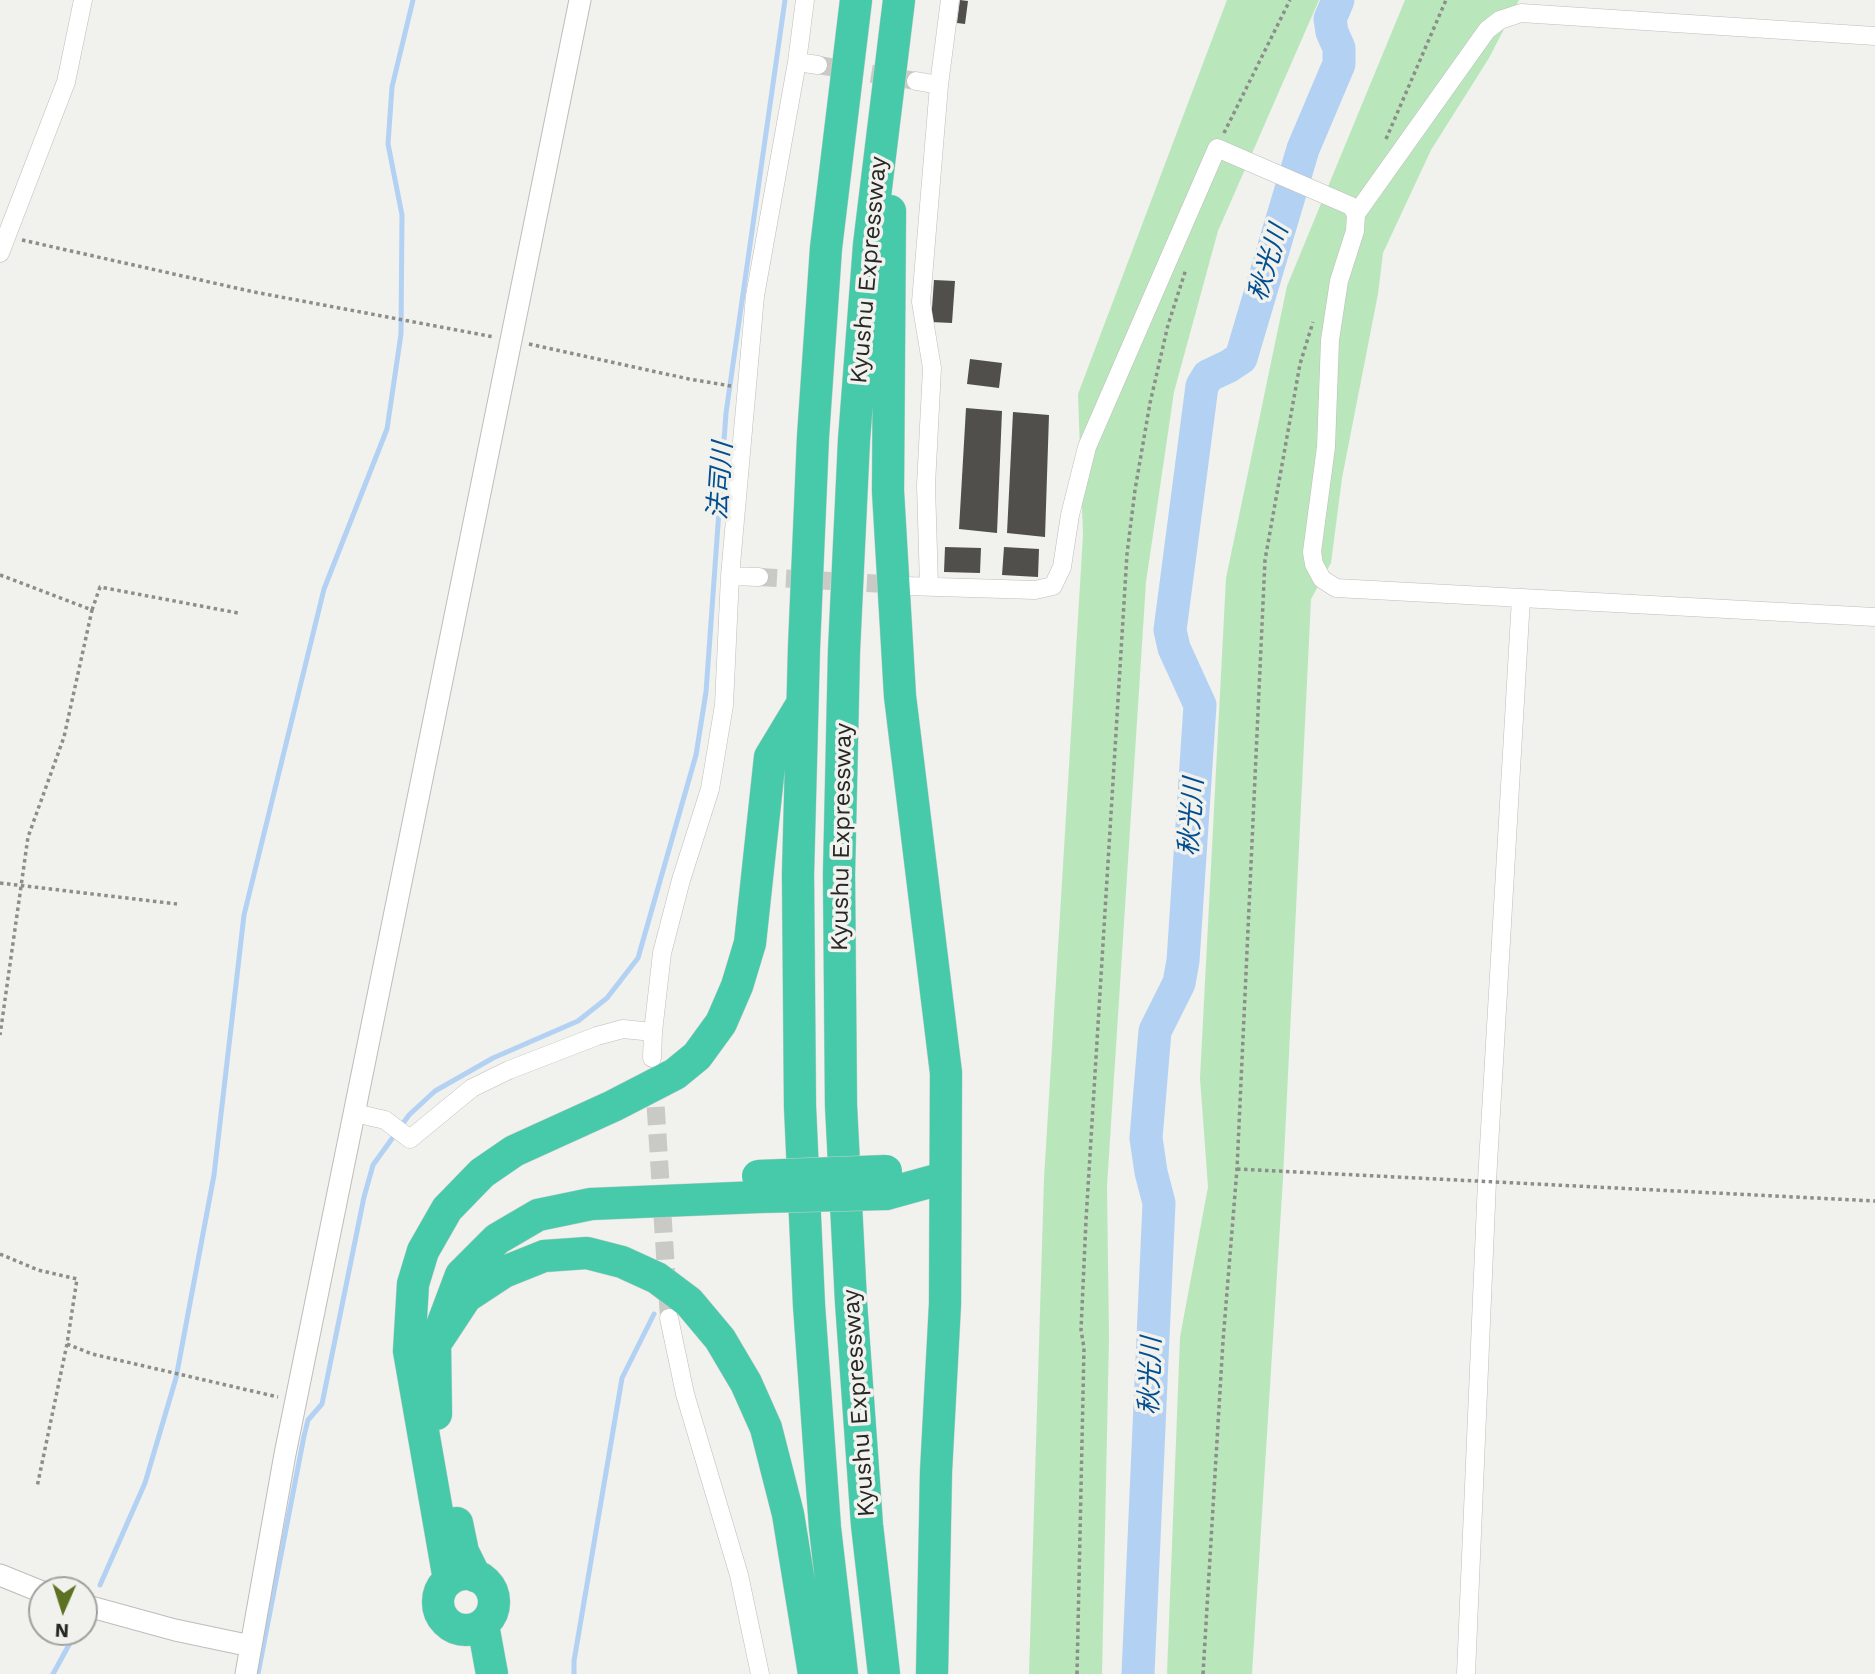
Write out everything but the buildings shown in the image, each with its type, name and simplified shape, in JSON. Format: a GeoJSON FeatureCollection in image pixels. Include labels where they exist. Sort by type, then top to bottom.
{"type":"FeatureCollection","features":[{"type":"Feature","properties":{"kind":"highway","name":"Kyushu Expressway"},"geometry":{"type":"LineString","coordinates":[[842,1674],[820,1458],[809,1305],[800,1119],[798,874],[812,450],[826,248],[856,0]]}},
{"type":"Feature","properties":{"kind":"highway","name":"Kyushu Expressway"},"geometry":{"type":"LineString","coordinates":[[884,1674],[867,1525],[851,1302],[841,1105],[839,874],[844,651],[854,440],[869,245],[898,0]]}},
{"type":"Feature","properties":{"kind":"highway"},"geometry":{"type":"LineString","coordinates":[[890,62],[888,491],[900,696],[946,1073],[945,1304],[936,1472],[932,1674]]}},
{"type":"Feature","properties":{"kind":"highway"},"geometry":{"type":"LineString","coordinates":[[462,1578],[418,1405],[410,1351],[413,1284],[424,1251],[447,1209],[482,1173],[514,1151],[613,1106],[675,1074],[697,1056],[721,1023],[737,986],[750,943],[771,757],[802,703]]}},
{"type":"Feature","properties":{"kind":"highway"},"geometry":{"type":"LineString","coordinates":[[418,1405],[421,1347],[436,1284],[449,1262],[480,1225],[528,1198],[594,1182],[758,1186],[886,1183],[944,1178]]}},
{"type":"Feature","properties":{"kind":"highway"},"geometry":{"type":"LineString","coordinates":[[462,1578],[463,1552],[435,1409],[435,1344],[461,1275],[497,1239],[538,1215],[591,1203],[758,1186]]}},
{"type":"Feature","properties":{"kind":"highway"},"geometry":{"type":"LineString","coordinates":[[435,1344],[466,1297],[504,1272],[544,1255],[587,1253],[622,1262],[657,1278],[689,1301],[720,1339],[747,1383],[766,1429],[788,1514],[814,1674]]}},
{"type":"Feature","properties":{"kind":"highway"},"geometry":{"type":"LineString","coordinates":[[474,1628],[447,1623],[438,1606],[439,1596],[462,1578],[483,1579],[493,1593],[493,1611],[474,1628],[474,1674]]}},
{"type":"Feature","properties":{"kind":"highway"},"geometry":{"type":"LineString","coordinates":[[474,1628],[492,1674]]}},
{"type":"Feature","properties":{"kind":"street"},"geometry":{"type":"LineString","coordinates":[[3,245],[66,82],[83,0]]}},
{"type":"Feature","properties":{"kind":"street"},"geometry":{"type":"LineString","coordinates":[[246,1674],[296,1401],[580,0]]}},
{"type":"Feature","properties":{"kind":"street"},"geometry":{"type":"LineString","coordinates":[[652,1058],[662,953],[681,880],[710,789],[724,705],[730,576],[755,296],[797,62],[805,0]]}},
{"type":"Feature","properties":{"kind":"street"},"geometry":{"type":"LineString","coordinates":[[929,586],[926,485],[932,368],[921,302],[939,85],[950,0]]}},
{"type":"Feature","properties":{"kind":"street"},"geometry":{"type":"LineString","coordinates":[[1349,208],[1487,30],[1500,20],[1521,13],[1875,36]]}},
{"type":"Feature","properties":{"kind":"street"},"geometry":{"type":"LineString","coordinates":[[797,62],[818,65]]}},
{"type":"Feature","properties":{"kind":"street"},"geometry":{"type":"LineString","coordinates":[[916,81],[939,85]]}},
{"type":"Feature","properties":{"kind":"street"},"geometry":{"type":"LineString","coordinates":[[905,586],[1035,590],[1053,586],[1062,567],[1070,516],[1087,447],[1178,238],[1224,151],[1349,208]]}},
{"type":"Feature","properties":{"kind":"street"},"geometry":{"type":"LineString","coordinates":[[1349,208],[1355,231],[1339,281],[1330,340],[1326,447],[1312,551],[1314,564],[1322,579],[1336,588],[1875,617]]}},
{"type":"Feature","properties":{"kind":"street"},"geometry":{"type":"LineString","coordinates":[[730,576],[759,577]]}},
{"type":"Feature","properties":{"kind":"street"},"geometry":{"type":"LineString","coordinates":[[1466,1674],[1487,1181],[1521,598]]}},
{"type":"Feature","properties":{"kind":"street"},"geometry":{"type":"LineString","coordinates":[[355,1113],[385,1120],[410,1139],[472,1088],[509,1070],[597,1036],[623,1029],[653,1032]]}},
{"type":"Feature","properties":{"kind":"street"},"geometry":{"type":"LineString","coordinates":[[669,1318],[685,1394],[740,1575],[760,1674]]}},
{"type":"Feature","properties":{"kind":"street"},"geometry":{"type":"LineString","coordinates":[[0,1575],[28,1586]]}},
{"type":"Feature","properties":{"kind":"street"},"geometry":{"type":"LineString","coordinates":[[98,1609],[175,1630],[251,1646]]}},
{"type":"Feature","properties":{"kind":"path"},"geometry":{"type":"LineString","coordinates":[[1224,151],[1290,0]]}},
{"type":"Feature","properties":{"kind":"path"},"geometry":{"type":"LineString","coordinates":[[1385,140],[1446,0]]}},
{"type":"Feature","properties":{"kind":"path"},"geometry":{"type":"LineString","coordinates":[[1077,1674],[1084,1374],[1081,1330],[1127,554],[1135,490],[1153,390],[1168,325],[1187,265],[1188,254],[1178,238]]}},
{"type":"Feature","properties":{"kind":"path"},"geometry":{"type":"LineString","coordinates":[[3,245],[512,340],[689,379],[747,388]]}},
{"type":"Feature","properties":{"kind":"path"},"geometry":{"type":"LineString","coordinates":[[1203,1674],[1223,1342],[1237,1169],[1265,559],[1300,364],[1316,314]]}},
{"type":"Feature","properties":{"kind":"path"},"geometry":{"type":"LineString","coordinates":[[0,575],[92,610]]}},
{"type":"Feature","properties":{"kind":"path"},"geometry":{"type":"LineString","coordinates":[[0,1035],[28,837],[64,737],[92,610],[100,587],[238,613]]}},
{"type":"Feature","properties":{"kind":"path"},"geometry":{"type":"LineString","coordinates":[[0,883],[177,904]]}},
{"type":"Feature","properties":{"kind":"path"},"geometry":{"type":"LineString","coordinates":[[1237,1169],[1875,1201]]}},
{"type":"Feature","properties":{"kind":"path"},"geometry":{"type":"LineString","coordinates":[[0,1255],[38,1270],[77,1279],[67,1344],[37,1488]]}},
{"type":"Feature","properties":{"kind":"path"},"geometry":{"type":"LineString","coordinates":[[67,1344],[92,1354],[296,1401]]}},
{"type":"Feature","properties":{"kind":"green space"},"geometry":{"type":"Polygon","coordinates":[[[1227,0],[1319,0],[1218,231],[1174,392],[1146,582],[1107,1186],[1109,1338],[1102,1674],[1029,1674],[1044,1179],[1083,535],[1078,394],[1227,0]]]}},
{"type":"Feature","properties":{"kind":"green space"},"geometry":{"type":"Polygon","coordinates":[[[1405,0],[1519,0],[1489,58],[1431,150],[1383,253],[1378,294],[1342,478],[1331,563],[1311,599],[1283,1178],[1252,1674],[1167,1674],[1180,1337],[1208,1187],[1200,1078],[1226,578],[1287,286],[1405,0]]]}},
{"type":"Feature","properties":{"kind":"waterway"},"geometry":{"type":"LineString","coordinates":[[100,1585],[145,1483],[176,1378],[214,1175],[244,915],[324,589],[387,429],[401,334],[402,215],[388,144],[392,87],[413,0]]}},
{"type":"Feature","properties":{"kind":"waterway","name":"法司川"},"geometry":{"type":"LineString","coordinates":[[258,1674],[304,1436],[308,1420],[322,1404],[364,1197],[373,1165],[409,1115],[435,1091],[493,1058],[578,1021],[607,998],[638,958],[696,755],[706,692],[726,413],[785,0]]}},
{"type":"Feature","properties":{"kind":"waterway","name":"秋光川"},"geometry":{"type":"LineString","coordinates":[[1138,1674],[1159,1203],[1146,1138],[1155,1031],[1179,983],[1183,961],[1200,705],[1174,648],[1170,630],[1202,386],[1208,376],[1241,358],[1303,149],[1339,64],[1339,48],[1330,19],[1338,0]]}},
{"type":"Feature","properties":{"kind":"waterway"},"geometry":{"type":"LineString","coordinates":[[574,1674],[622,1378],[654,1314]]}},
{"type":"Feature","properties":{"kind":"waterway"},"geometry":{"type":"LineString","coordinates":[[53,1674],[68,1646]]}},
{"type":"Feature","properties":{"kind":"tunnel"},"geometry":{"type":"LineString","coordinates":[[818,65],[916,81]]}},
{"type":"Feature","properties":{"kind":"tunnel"},"geometry":{"type":"LineString","coordinates":[[759,577],[901,585]]}},
{"type":"Feature","properties":{"kind":"tunnel"},"geometry":{"type":"LineString","coordinates":[[654,1080],[669,1318]]}}]}
